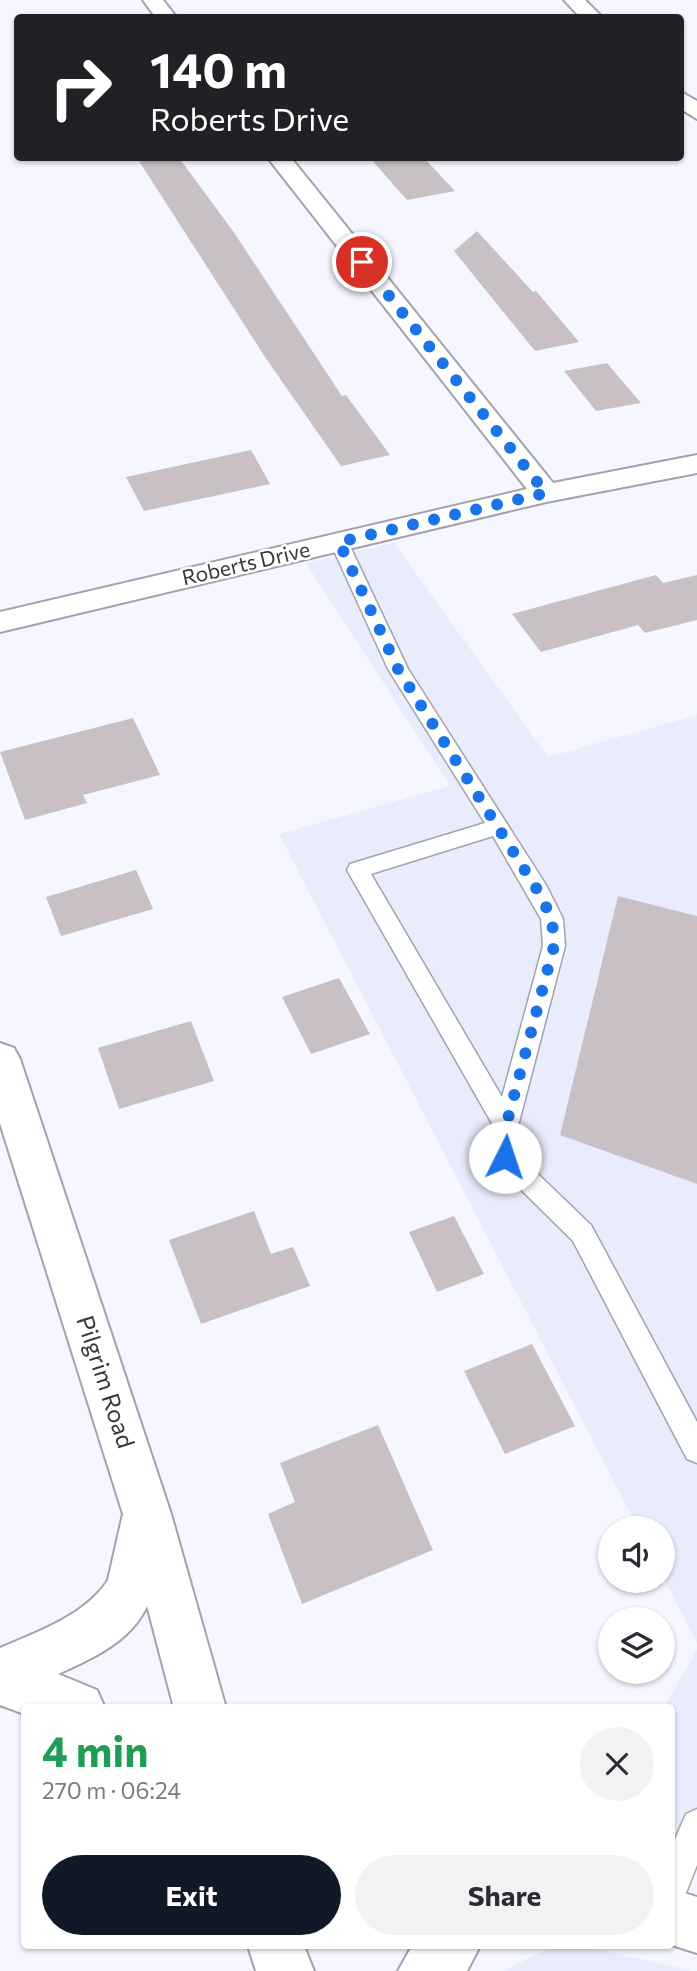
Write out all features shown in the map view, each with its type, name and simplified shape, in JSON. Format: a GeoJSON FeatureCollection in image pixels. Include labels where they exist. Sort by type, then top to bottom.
{"type":"FeatureCollection","features":[{"type":"Feature","properties":{"kind":"street"},"geometry":{"type":"LineString","coordinates":[[153,0],[164,14]]}},
{"type":"Feature","properties":{"kind":"street"},"geometry":{"type":"LineString","coordinates":[[574,0],[589,14]]}},
{"type":"Feature","properties":{"kind":"street"},"geometry":{"type":"LineString","coordinates":[[281,161],[546,493]]}},
{"type":"Feature","properties":{"kind":"street","name":"Roberts Drive"},"geometry":{"type":"LineString","coordinates":[[0,622],[546,493],[697,464]]}},
{"type":"Feature","properties":{"kind":"street","name":"Pilgrim Road"},"geometry":{"type":"LineString","coordinates":[[0,1059],[148,1514],[199,1704]]}},
{"type":"Feature","properties":{"kind":"street"},"geometry":{"type":"LineString","coordinates":[[0,1674],[57,1648],[115,1614],[129,1592],[148,1514]]}},
{"type":"Feature","properties":{"kind":"street"},"geometry":{"type":"LineString","coordinates":[[0,1679],[68,1704]]}},
{"type":"Feature","properties":{"kind":"street"},"geometry":{"type":"LineString","coordinates":[[675,1918],[697,1926]]}},
{"type":"Feature","properties":{"kind":"street"},"geometry":{"type":"LineString","coordinates":[[277,1949],[285,1971]]}},
{"type":"Feature","properties":{"kind":"street"},"geometry":{"type":"LineString","coordinates":[[427,1971],[449,1949]]}},
{"type":"Feature","properties":{"kind":"lane"},"geometry":{"type":"LineString","coordinates":[[339,542],[398,669],[538,891],[552,919],[554,946],[506,1126],[502,1144],[505,1157],[521,1176],[552,1201],[582,1233],[697,1450]]}},
{"type":"Feature","properties":{"kind":"lane"},"geometry":{"type":"LineString","coordinates":[[498,827],[358,870],[506,1126]]}},
{"type":"Feature","properties":{"kind":"lane"},"geometry":{"type":"LineString","coordinates":[[675,1879],[697,1825]]}},
{"type":"Feature","properties":{"kind":"shaded area"},"geometry":{"type":"Polygon","coordinates":[[[394,543],[548,757],[697,715],[697,1643],[671,1593],[675,1593],[675,1516],[632,1516],[279,834],[450,786],[306,563],[394,543]]]}},
{"type":"Feature","properties":{"kind":"shaded area"},"geometry":{"type":"Polygon","coordinates":[[[697,1650],[697,1869],[675,1860],[675,1704],[665,1704],[697,1650]]]}},
{"type":"Feature","properties":{"kind":"shaded area"},"geometry":{"type":"Polygon","coordinates":[[[547,1949],[596,1949],[693,1971],[503,1971],[547,1949]]]}},
{"type":"Feature","properties":{"kind":"building"},"geometry":{"type":"Polygon","coordinates":[[[139,161],[181,161],[233,231],[342,396],[346,395],[390,455],[341,466],[267,360],[139,161]]]}},
{"type":"Feature","properties":{"kind":"building"},"geometry":{"type":"Polygon","coordinates":[[[373,161],[427,161],[455,191],[407,200],[373,161]]]}},
{"type":"Feature","properties":{"kind":"building"},"geometry":{"type":"Polygon","coordinates":[[[477,231],[533,292],[536,291],[579,342],[535,351],[454,251],[477,231]]]}},
{"type":"Feature","properties":{"kind":"building"},"geometry":{"type":"Polygon","coordinates":[[[607,363],[641,403],[596,411],[564,371],[607,363]]]}},
{"type":"Feature","properties":{"kind":"building"},"geometry":{"type":"Polygon","coordinates":[[[251,450],[270,484],[144,511],[126,477],[251,450]]]}},
{"type":"Feature","properties":{"kind":"building"},"geometry":{"type":"Polygon","coordinates":[[[656,575],[663,583],[697,575],[697,620],[645,633],[638,625],[541,652],[512,614],[656,575]]]}},
{"type":"Feature","properties":{"kind":"building"},"geometry":{"type":"Polygon","coordinates":[[[133,718],[160,775],[83,795],[87,803],[25,820],[0,752],[133,718]]]}},
{"type":"Feature","properties":{"kind":"building"},"geometry":{"type":"Polygon","coordinates":[[[136,870],[153,909],[61,936],[46,897],[136,870]]]}},
{"type":"Feature","properties":{"kind":"building"},"geometry":{"type":"Polygon","coordinates":[[[618,896],[697,916],[697,1184],[560,1135],[618,896]]]}},
{"type":"Feature","properties":{"kind":"building"},"geometry":{"type":"Polygon","coordinates":[[[339,978],[370,1034],[311,1054],[282,997],[339,978]]]}},
{"type":"Feature","properties":{"kind":"building"},"geometry":{"type":"Polygon","coordinates":[[[191,1021],[214,1081],[119,1109],[98,1048],[191,1021]]]}},
{"type":"Feature","properties":{"kind":"building"},"geometry":{"type":"Polygon","coordinates":[[[254,1211],[271,1254],[293,1247],[310,1286],[201,1324],[169,1240],[254,1211]]]}},
{"type":"Feature","properties":{"kind":"building"},"geometry":{"type":"Polygon","coordinates":[[[454,1216],[484,1274],[437,1292],[409,1232],[454,1216]]]}},
{"type":"Feature","properties":{"kind":"building"},"geometry":{"type":"Polygon","coordinates":[[[532,1344],[575,1426],[505,1454],[464,1371],[532,1344]]]}},
{"type":"Feature","properties":{"kind":"building"},"geometry":{"type":"Polygon","coordinates":[[[378,1425],[433,1550],[302,1604],[268,1514],[295,1502],[280,1463],[378,1425]]]}},
{"type":"Feature","properties":{"kind":"route"},"geometry":{"type":"LineString","coordinates":[[362,262],[546,493],[339,542],[398,669],[538,891],[552,919],[554,946],[506,1126],[502,1144],[505,1157]]}}]}
